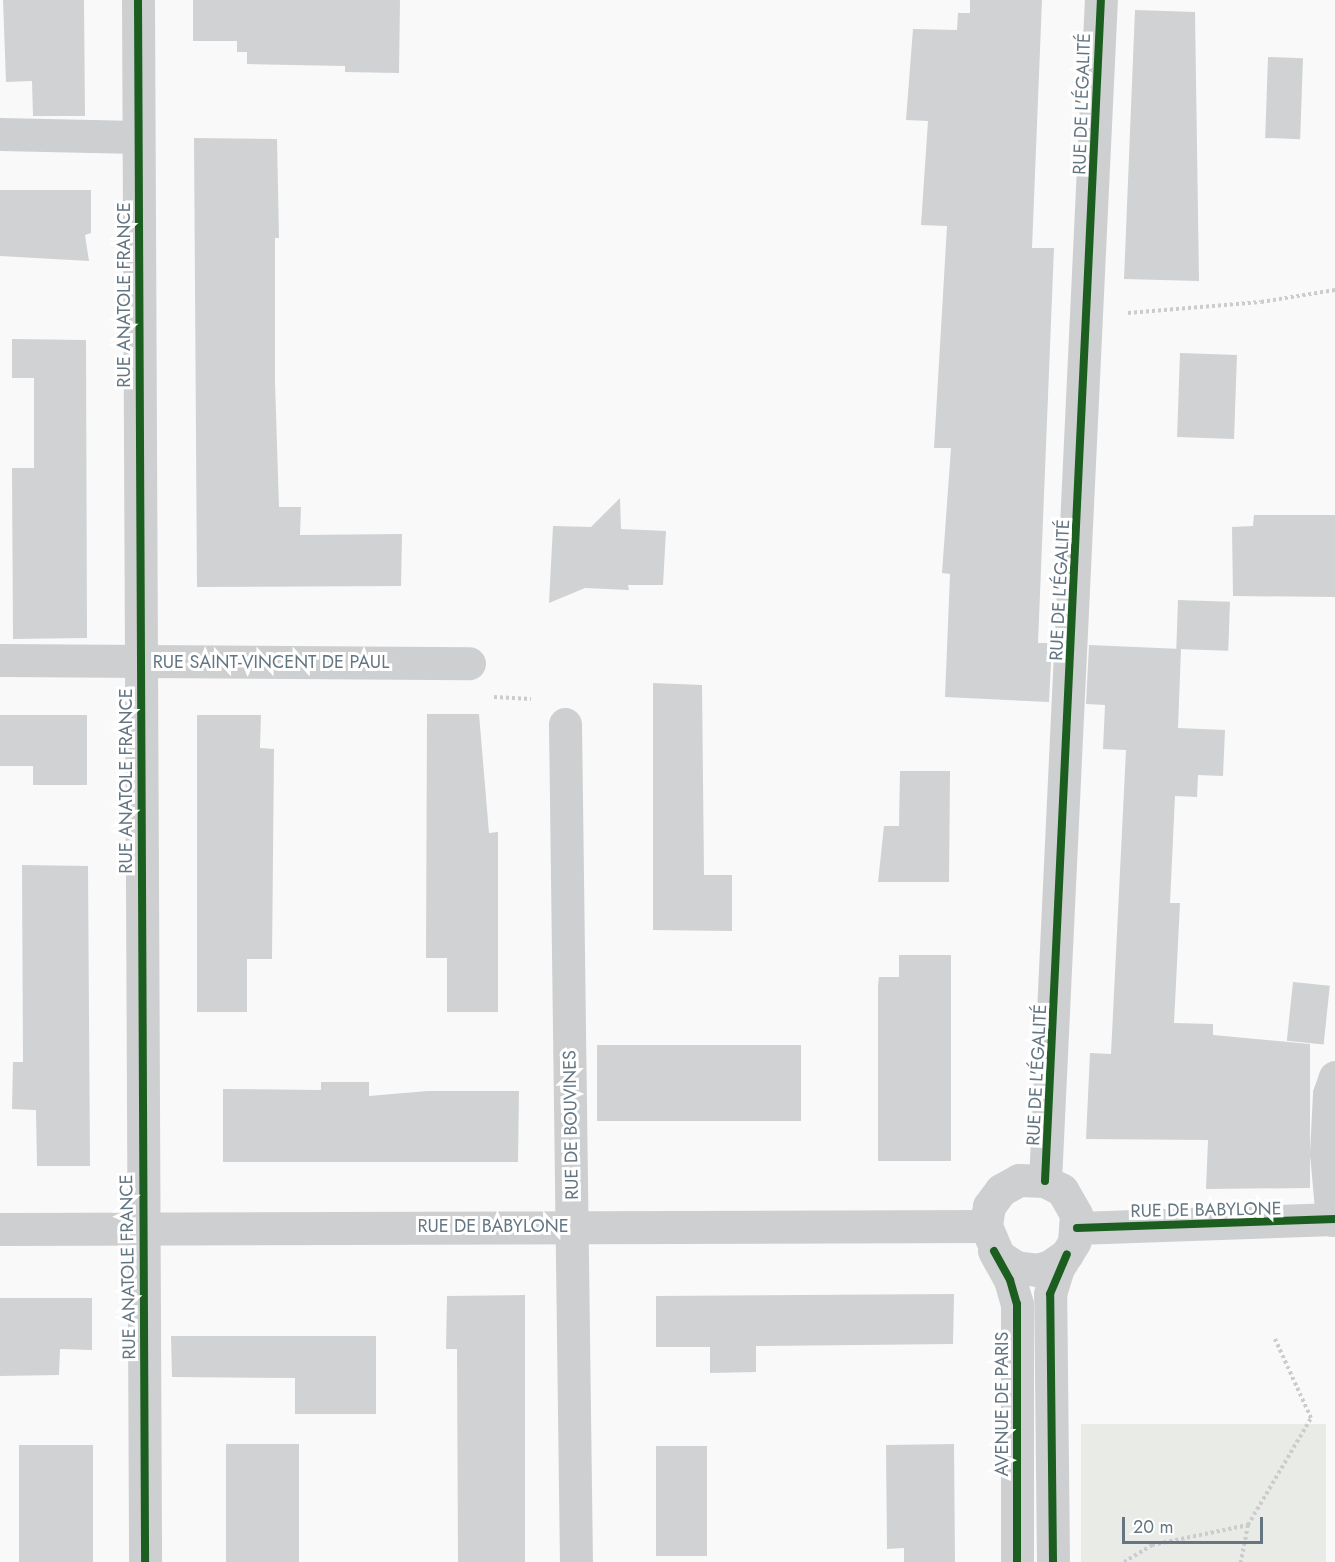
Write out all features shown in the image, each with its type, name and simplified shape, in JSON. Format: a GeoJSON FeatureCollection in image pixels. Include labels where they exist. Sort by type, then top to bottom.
{"type":"FeatureCollection","features":[{"type":"Feature","properties":{"kind":"street","name":"RUE ANATOLE FRANCE"},"geometry":{"type":"LineString","coordinates":[[138,0],[145,1562]]}},
{"type":"Feature","properties":{"kind":"street","name":"RUE DE L'ÉGALITÉ"},"geometry":{"type":"LineString","coordinates":[[1045,1181],[1088,313],[1101,0]]}},
{"type":"Feature","properties":{"kind":"street"},"geometry":{"type":"LineString","coordinates":[[0,134],[138,137]]}},
{"type":"Feature","properties":{"kind":"street","name":"RUE SAINT-VINCENT DE PAUL"},"geometry":{"type":"LineString","coordinates":[[0,660],[459,663]]}},
{"type":"Feature","properties":{"kind":"street","name":"RUE DE BOUVINES"},"geometry":{"type":"LineString","coordinates":[[565,724],[576,1562]]}},
{"type":"Feature","properties":{"kind":"street"},"geometry":{"type":"LineString","coordinates":[[1334,1219],[1326,1153],[1329,1094],[1335,1077]]}},
{"type":"Feature","properties":{"kind":"street"},"geometry":{"type":"LineString","coordinates":[[1053,1562],[1050,1294],[1072,1241],[1071,1201],[1045,1181],[1026,1179],[1001,1190],[989,1206],[990,1238],[1010,1264],[1030,1270],[1050,1266],[1072,1241]]}},
{"type":"Feature","properties":{"kind":"street","name":"RUE DE BABYLONE"},"geometry":{"type":"LineString","coordinates":[[1072,1241],[1334,1219]]}},
{"type":"Feature","properties":{"kind":"street","name":"RUE DE BABYLONE"},"geometry":{"type":"LineString","coordinates":[[0,1229],[572,1226],[990,1238]]}},
{"type":"Feature","properties":{"kind":"street","name":"AVENUE DE PARIS"},"geometry":{"type":"LineString","coordinates":[[990,1238],[1010,1280],[1017,1304],[1017,1562]]}},
{"type":"Feature","properties":{"kind":"path"},"geometry":{"type":"LineString","coordinates":[[1088,313],[1261,302],[1335,290]]}},
{"type":"Feature","properties":{"kind":"path"},"geometry":{"type":"LineString","coordinates":[[459,663],[476,696],[539,699]]}},
{"type":"Feature","properties":{"kind":"path"},"geometry":{"type":"LineString","coordinates":[[1241,1562],[1248,1524],[1311,1418],[1275,1340]]}},
{"type":"Feature","properties":{"kind":"path"},"geometry":{"type":"LineString","coordinates":[[1124,1562],[1152,1545],[1248,1524]]}},
{"type":"Feature","properties":{"kind":"shaded area"},"geometry":{"type":"Polygon","coordinates":[[[1081,1424],[1326,1424],[1326,1562],[1081,1562],[1081,1424]]]}},
{"type":"Feature","properties":{"kind":"building"},"geometry":{"type":"Polygon","coordinates":[[[3,0],[84,0],[85,116],[33,116],[32,81],[6,82],[3,0]]]}},
{"type":"Feature","properties":{"kind":"building"},"geometry":{"type":"Polygon","coordinates":[[[193,0],[400,0],[399,73],[345,72],[345,66],[247,64],[247,52],[237,52],[237,41],[193,41],[193,0]]]}},
{"type":"Feature","properties":{"kind":"building"},"geometry":{"type":"Polygon","coordinates":[[[970,0],[1042,0],[1032,248],[1054,248],[1038,643],[1052,643],[1049,702],[945,697],[950,574],[942,573],[951,448],[934,448],[947,226],[921,225],[928,121],[906,120],[913,29],[957,30],[958,13],[970,13],[970,0]]]}},
{"type":"Feature","properties":{"kind":"building"},"geometry":{"type":"Polygon","coordinates":[[[1135,10],[1195,12],[1199,281],[1124,279],[1135,10]]]}},
{"type":"Feature","properties":{"kind":"building"},"geometry":{"type":"Polygon","coordinates":[[[1268,57],[1303,58],[1300,139],[1265,138],[1268,57]]]}},
{"type":"Feature","properties":{"kind":"building"},"geometry":{"type":"Polygon","coordinates":[[[194,138],[277,139],[279,238],[275,238],[275,382],[279,507],[301,507],[300,535],[402,534],[401,586],[197,587],[194,138]]]}},
{"type":"Feature","properties":{"kind":"building"},"geometry":{"type":"Polygon","coordinates":[[[0,190],[91,190],[91,233],[85,235],[89,261],[0,256],[0,190]]]}},
{"type":"Feature","properties":{"kind":"building"},"geometry":{"type":"Polygon","coordinates":[[[12,339],[86,340],[87,638],[13,639],[12,468],[34,468],[34,378],[12,378],[12,339]]]}},
{"type":"Feature","properties":{"kind":"building"},"geometry":{"type":"Polygon","coordinates":[[[1180,353],[1237,355],[1234,439],[1177,437],[1180,353]]]}},
{"type":"Feature","properties":{"kind":"building"},"geometry":{"type":"Polygon","coordinates":[[[620,498],[621,529],[666,531],[663,585],[628,585],[629,590],[585,588],[549,603],[553,526],[591,527],[620,498]]]}},
{"type":"Feature","properties":{"kind":"building"},"geometry":{"type":"Polygon","coordinates":[[[1254,515],[1335,515],[1335,597],[1233,596],[1232,527],[1253,526],[1254,515]]]}},
{"type":"Feature","properties":{"kind":"building"},"geometry":{"type":"Polygon","coordinates":[[[1178,600],[1230,602],[1228,651],[1176,649],[1178,600]]]}},
{"type":"Feature","properties":{"kind":"building"},"geometry":{"type":"Polygon","coordinates":[[[1089,645],[1181,649],[1178,728],[1225,730],[1223,776],[1198,775],[1197,797],[1175,796],[1170,903],[1180,903],[1174,1023],[1213,1024],[1213,1035],[1310,1044],[1310,1188],[1206,1189],[1208,1140],[1086,1139],[1090,1053],[1111,1054],[1126,750],[1103,749],[1105,705],[1086,704],[1089,645]]]}},
{"type":"Feature","properties":{"kind":"building"},"geometry":{"type":"Polygon","coordinates":[[[653,683],[702,685],[704,875],[732,875],[732,931],[653,930],[653,683]]]}},
{"type":"Feature","properties":{"kind":"building"},"geometry":{"type":"Polygon","coordinates":[[[427,714],[479,714],[489,833],[498,832],[498,1012],[447,1012],[447,958],[426,958],[427,714]]]}},
{"type":"Feature","properties":{"kind":"building"},"geometry":{"type":"Polygon","coordinates":[[[0,715],[87,715],[87,785],[33,785],[33,766],[0,766],[0,715]]]}},
{"type":"Feature","properties":{"kind":"building"},"geometry":{"type":"Polygon","coordinates":[[[197,715],[261,715],[260,748],[274,749],[272,959],[247,959],[247,1012],[197,1012],[197,715]]]}},
{"type":"Feature","properties":{"kind":"building"},"geometry":{"type":"Polygon","coordinates":[[[900,771],[950,771],[949,882],[878,882],[884,826],[899,826],[900,771]]]}},
{"type":"Feature","properties":{"kind":"building"},"geometry":{"type":"Polygon","coordinates":[[[22,865],[88,866],[90,1166],[37,1166],[36,1110],[12,1109],[13,1062],[23,1062],[22,865]]]}},
{"type":"Feature","properties":{"kind":"building"},"geometry":{"type":"Polygon","coordinates":[[[899,955],[951,955],[951,1161],[878,1161],[878,985],[879,977],[899,977],[899,955]]]}},
{"type":"Feature","properties":{"kind":"building"},"geometry":{"type":"Polygon","coordinates":[[[1293,982],[1330,986],[1324,1045],[1287,1041],[1293,982]]]}},
{"type":"Feature","properties":{"kind":"building"},"geometry":{"type":"Polygon","coordinates":[[[597,1045],[801,1045],[801,1121],[597,1121],[597,1045]]]}},
{"type":"Feature","properties":{"kind":"building"},"geometry":{"type":"Polygon","coordinates":[[[321,1082],[369,1082],[369,1096],[428,1091],[519,1091],[518,1162],[223,1162],[223,1089],[321,1090],[321,1082]]]}},
{"type":"Feature","properties":{"kind":"building"},"geometry":{"type":"Polygon","coordinates":[[[954,1294],[953,1344],[756,1346],[756,1372],[710,1373],[710,1347],[656,1347],[656,1296],[954,1294]]]}},
{"type":"Feature","properties":{"kind":"building"},"geometry":{"type":"Polygon","coordinates":[[[525,1295],[525,1562],[458,1562],[457,1349],[446,1349],[447,1296],[525,1295]]]}},
{"type":"Feature","properties":{"kind":"building"},"geometry":{"type":"Polygon","coordinates":[[[0,1298],[92,1298],[92,1350],[60,1349],[59,1375],[0,1376],[0,1298]]]}},
{"type":"Feature","properties":{"kind":"building"},"geometry":{"type":"Polygon","coordinates":[[[171,1336],[376,1336],[376,1414],[295,1414],[295,1378],[172,1377],[171,1336]]]}},
{"type":"Feature","properties":{"kind":"building"},"geometry":{"type":"Polygon","coordinates":[[[226,1444],[299,1444],[299,1562],[226,1562],[226,1444]]]}},
{"type":"Feature","properties":{"kind":"building"},"geometry":{"type":"Polygon","coordinates":[[[954,1444],[955,1562],[904,1562],[904,1548],[887,1549],[886,1445],[954,1444]]]}},
{"type":"Feature","properties":{"kind":"building"},"geometry":{"type":"Polygon","coordinates":[[[19,1445],[93,1445],[93,1562],[19,1562],[19,1445]]]}},
{"type":"Feature","properties":{"kind":"building"},"geometry":{"type":"Polygon","coordinates":[[[656,1446],[707,1446],[707,1556],[656,1556],[656,1446]]]}},
{"type":"Feature","properties":{"kind":"cycle path"},"geometry":{"type":"LineString","coordinates":[[138,0],[145,1562]]}},
{"type":"Feature","properties":{"kind":"cycle path"},"geometry":{"type":"LineString","coordinates":[[1045,1181],[1101,0]]}},
{"type":"Feature","properties":{"kind":"cycle path"},"geometry":{"type":"LineString","coordinates":[[1077,1228],[1335,1219]]}},
{"type":"Feature","properties":{"kind":"cycle path"},"geometry":{"type":"LineString","coordinates":[[994,1251],[1010,1280],[1017,1304],[1017,1562]]}},
{"type":"Feature","properties":{"kind":"cycle path"},"geometry":{"type":"LineString","coordinates":[[1053,1562],[1050,1294],[1067,1254]]}}]}
